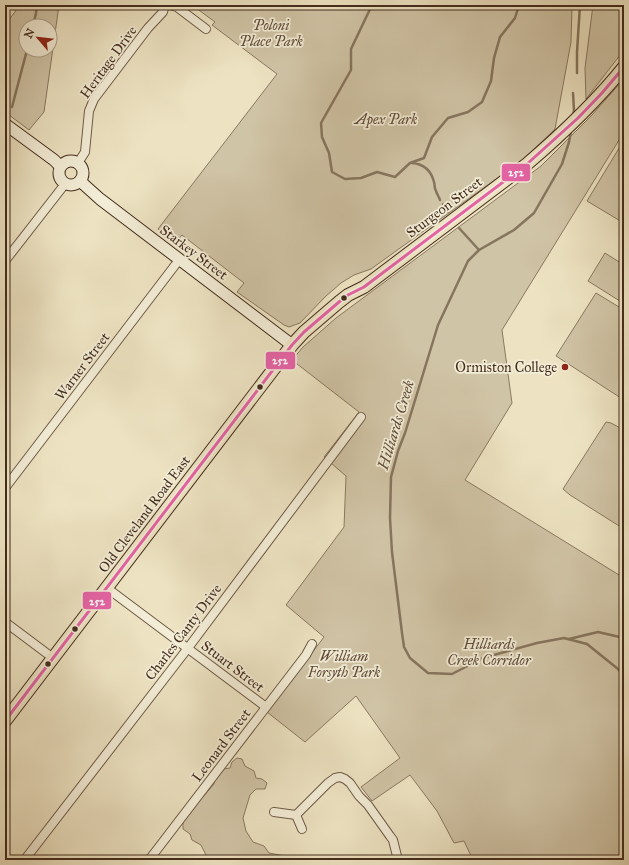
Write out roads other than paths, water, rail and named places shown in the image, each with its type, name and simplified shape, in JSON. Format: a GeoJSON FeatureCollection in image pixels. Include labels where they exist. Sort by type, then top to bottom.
{"type":"FeatureCollection","features":[{"type":"Feature","properties":{"kind":"main road","name":"Sturgeon Street"},"geometry":{"type":"LineString","coordinates":[[292,345],[304,332],[348,295],[364,287],[549,146],[609,86],[624,67]]}},
{"type":"Feature","properties":{"kind":"main road","name":"Old Cleveland Road East"},"geometry":{"type":"LineString","coordinates":[[5,721],[292,345]]}},
{"type":"Feature","properties":{"kind":"street","name":"Heritage Drive"},"geometry":{"type":"LineString","coordinates":[[78,163],[85,152],[89,111],[94,99],[148,28],[163,12],[165,5]]}},
{"type":"Feature","properties":{"kind":"street"},"geometry":{"type":"LineString","coordinates":[[169,5],[177,7],[206,29]]}},
{"type":"Feature","properties":{"kind":"street"},"geometry":{"type":"LineString","coordinates":[[5,124],[60,166]]}},
{"type":"Feature","properties":{"kind":"street"},"geometry":{"type":"LineString","coordinates":[[66,161],[74,161],[83,169],[84,174],[77,184],[73,186],[64,184],[58,174],[60,166],[66,161]]}},
{"type":"Feature","properties":{"kind":"street","name":"Starkey Street"},"geometry":{"type":"LineString","coordinates":[[80,181],[100,199],[292,345]]}},
{"type":"Feature","properties":{"kind":"street"},"geometry":{"type":"LineString","coordinates":[[5,262],[64,184]]}},
{"type":"Feature","properties":{"kind":"street","name":"Warner Street"},"geometry":{"type":"LineString","coordinates":[[5,488],[179,260]]}},
{"type":"Feature","properties":{"kind":"street","name":"Charles Canty Drive"},"geometry":{"type":"LineString","coordinates":[[24,860],[188,648],[361,416]]}},
{"type":"Feature","properties":{"kind":"street","name":"Stuart Street"},"geometry":{"type":"LineString","coordinates":[[107,588],[266,707]]}},
{"type":"Feature","properties":{"kind":"street"},"geometry":{"type":"LineString","coordinates":[[5,622],[53,658]]}},
{"type":"Feature","properties":{"kind":"street","name":"Leonard Street"},"geometry":{"type":"LineString","coordinates":[[148,860],[306,655],[312,644]]}},
{"type":"Feature","properties":{"kind":"street"},"geometry":{"type":"LineString","coordinates":[[296,815],[328,783],[335,778],[340,777],[350,783],[358,796],[368,805],[393,840],[398,860]]}},
{"type":"Feature","properties":{"kind":"street"},"geometry":{"type":"LineString","coordinates":[[274,812],[296,815]]}},
{"type":"Feature","properties":{"kind":"street"},"geometry":{"type":"LineString","coordinates":[[296,815],[302,829]]}},
{"type":"Feature","properties":{"kind":"waterway"},"geometry":{"type":"LineString","coordinates":[[35,18],[37,5]]}},
{"type":"Feature","properties":{"kind":"waterway"},"geometry":{"type":"LineString","coordinates":[[372,5],[351,49],[351,70],[321,123],[322,137],[329,153],[332,172],[345,179],[361,178],[377,172],[395,177],[410,163],[424,158],[432,137],[448,118],[468,112],[482,102],[491,81],[494,58],[500,37],[515,18],[519,5]]}},
{"type":"Feature","properties":{"kind":"waterway","name":"Hilliards Creek"},"geometry":{"type":"LineString","coordinates":[[577,73],[580,5]]}},
{"type":"Feature","properties":{"kind":"waterway"},"geometry":{"type":"LineString","coordinates":[[12,107],[25,58]]}},
{"type":"Feature","properties":{"kind":"waterway","name":"Hilliards Creek"},"geometry":{"type":"LineString","coordinates":[[573,93],[573,116]]}},
{"type":"Feature","properties":{"kind":"waterway","name":"Hilliards Creek"},"geometry":{"type":"LineString","coordinates":[[571,131],[562,164],[534,213],[514,230],[479,250],[468,261],[438,325],[391,477],[390,518],[392,552],[404,647],[410,658],[428,673],[452,674],[483,658],[537,643],[564,638],[587,644],[618,669],[624,676]]}},
{"type":"Feature","properties":{"kind":"waterway"},"geometry":{"type":"LineString","coordinates":[[412,163],[423,166],[429,171],[433,178],[435,189],[440,200]]}},
{"type":"Feature","properties":{"kind":"waterway"},"geometry":{"type":"LineString","coordinates":[[443,204],[448,212]]}},
{"type":"Feature","properties":{"kind":"waterway"},"geometry":{"type":"LineString","coordinates":[[459,228],[479,250]]}},
{"type":"Feature","properties":{"kind":"waterway","name":"Hilliards Creek"},"geometry":{"type":"LineString","coordinates":[[569,639],[598,632],[624,638]]}},
{"type":"Feature","properties":{"kind":"place","name":"Ormiston College"},"geometry":{"type":"Point","coordinates":[565,367]}},
{"type":"Feature","properties":{"kind":"park label","name":"Poloni Place Park"},"geometry":{"type":"Point","coordinates":[271,34]}},
{"type":"Feature","properties":{"kind":"park label","name":"Apex Park"},"geometry":{"type":"Point","coordinates":[386,119]}},
{"type":"Feature","properties":{"kind":"park label","name":"Hilliards Creek Corridor"},"geometry":{"type":"Point","coordinates":[489,652]}},
{"type":"Feature","properties":{"kind":"park label","name":"William Forsyth Park"},"geometry":{"type":"Point","coordinates":[344,664]}}]}
